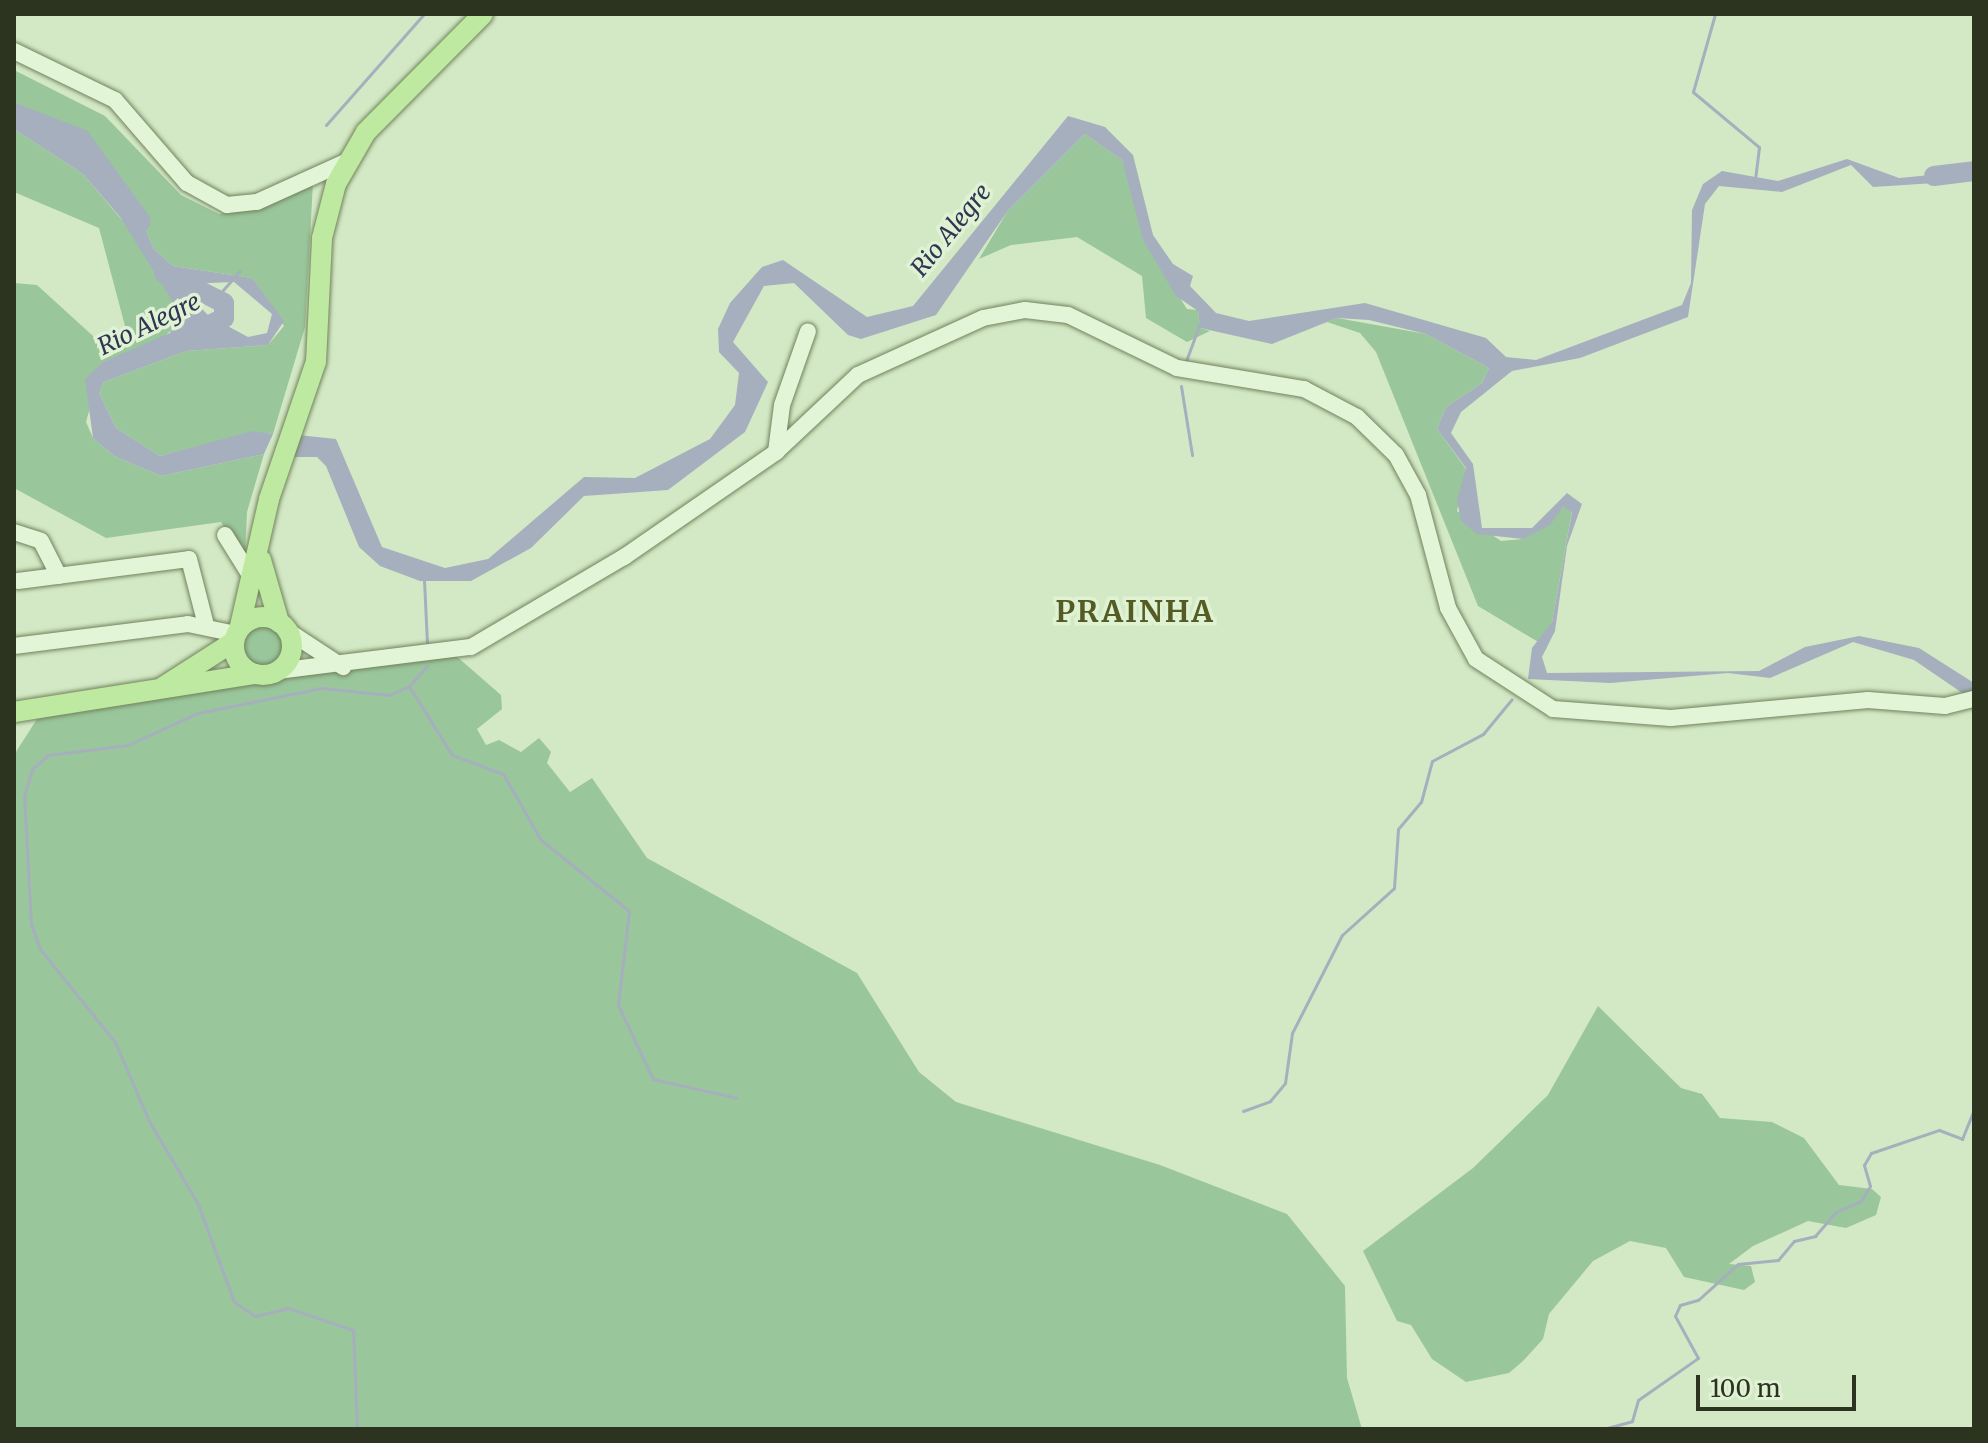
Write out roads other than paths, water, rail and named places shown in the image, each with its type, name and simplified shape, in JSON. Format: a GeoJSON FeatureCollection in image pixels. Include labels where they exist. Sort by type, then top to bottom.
{"type":"FeatureCollection","features":[{"type":"Feature","properties":{"kind":"main road"},"geometry":{"type":"LineString","coordinates":[[255,674],[240,664],[236,634],[260,556],[278,471],[316,362],[322,238],[345,162],[391,104],[483,14]]}},
{"type":"Feature","properties":{"kind":"main road"},"geometry":{"type":"LineString","coordinates":[[14,712],[277,671],[289,658],[284,626],[260,556]]}},
{"type":"Feature","properties":{"kind":"main road"},"geometry":{"type":"LineString","coordinates":[[156,691],[256,617],[284,626]]}},
{"type":"Feature","properties":{"kind":"street"},"geometry":{"type":"LineString","coordinates":[[14,51],[115,100],[187,183],[227,205],[257,202],[345,162]]}},
{"type":"Feature","properties":{"kind":"street"},"geometry":{"type":"LineString","coordinates":[[277,671],[343,667],[471,647],[624,557],[776,452],[878,363],[983,318],[1050,310],[1177,368],[1304,389],[1357,417],[1396,455],[1418,495],[1448,608],[1476,659],[1553,709],[1671,718],[1868,700],[1972,700]]}},
{"type":"Feature","properties":{"kind":"street"},"geometry":{"type":"LineString","coordinates":[[776,452],[782,405],[808,331]]}},
{"type":"Feature","properties":{"kind":"street"},"geometry":{"type":"LineString","coordinates":[[14,532],[41,541],[59,576]]}},
{"type":"Feature","properties":{"kind":"street"},"geometry":{"type":"LineString","coordinates":[[225,535],[253,580]]}},
{"type":"Feature","properties":{"kind":"street"},"geometry":{"type":"LineString","coordinates":[[18,581],[194,561],[206,625]]}},
{"type":"Feature","properties":{"kind":"street"},"geometry":{"type":"LineString","coordinates":[[14,646],[206,625],[236,634]]}},
{"type":"Feature","properties":{"kind":"street"},"geometry":{"type":"LineString","coordinates":[[284,626],[343,667]]}},
{"type":"Feature","properties":{"kind":"water"},"geometry":{"type":"Polygon","coordinates":[[[14,112],[65,132],[134,203],[154,249],[173,266],[252,278],[284,321],[268,345],[186,351],[104,382],[99,393],[116,428],[160,456],[253,431],[273,434],[264,454],[161,476],[114,456],[93,438],[85,379],[103,362],[170,333],[176,307],[120,217],[83,174],[14,129],[14,112]],[[234,282],[186,284],[184,291],[209,316],[248,337],[267,333],[272,314],[234,282]]]}},
{"type":"Feature","properties":{"kind":"water"},"geometry":{"type":"Polygon","coordinates":[[[1068,116],[1105,127],[1133,155],[1153,235],[1173,264],[1193,276],[1190,286],[1216,313],[1249,321],[1365,303],[1486,338],[1506,357],[1536,360],[1682,305],[1691,283],[1692,210],[1703,184],[1722,171],[1778,181],[1847,159],[1899,178],[1974,171],[1966,181],[1873,187],[1851,165],[1782,192],[1719,186],[1705,204],[1688,317],[1580,358],[1512,371],[1461,412],[1451,433],[1473,464],[1482,528],[1532,528],[1567,493],[1582,504],[1567,546],[1555,631],[1542,657],[1547,673],[1759,671],[1805,647],[1859,636],[1919,648],[1974,683],[1974,701],[1914,660],[1853,642],[1770,678],[1728,673],[1610,683],[1528,679],[1532,648],[1552,622],[1572,512],[1563,507],[1550,525],[1523,539],[1477,534],[1461,521],[1457,500],[1466,468],[1437,429],[1446,407],[1482,383],[1489,368],[1426,334],[1369,320],[1337,318],[1272,344],[1200,328],[1198,311],[1176,296],[1143,240],[1122,160],[1085,134],[1007,212],[936,315],[861,339],[848,335],[794,283],[764,286],[733,342],[768,382],[745,432],[668,490],[584,496],[531,548],[471,581],[420,581],[380,566],[359,547],[326,466],[317,457],[289,457],[298,435],[336,439],[382,547],[445,568],[488,559],[584,477],[635,478],[710,439],[735,405],[739,373],[719,352],[718,329],[730,303],[762,267],[783,260],[867,317],[913,306],[1068,116]]]}},
{"type":"Feature","properties":{"kind":"waterway"},"geometry":{"type":"LineString","coordinates":[[326,125],[424,14]]}},
{"type":"Feature","properties":{"kind":"waterway"},"geometry":{"type":"LineString","coordinates":[[1715,14],[1693,92],[1759,147],[1755,179]]}},
{"type":"Feature","properties":{"kind":"waterway","name":"Rio Alegre"},"geometry":{"type":"LineString","coordinates":[[14,113],[81,139],[141,222]]}},
{"type":"Feature","properties":{"kind":"waterway"},"geometry":{"type":"LineString","coordinates":[[1934,176],[1974,171]]}},
{"type":"Feature","properties":{"kind":"waterway"},"geometry":{"type":"LineString","coordinates":[[217,297],[240,271]]}},
{"type":"Feature","properties":{"kind":"waterway","name":"Rio Alegre"},"geometry":{"type":"LineString","coordinates":[[164,273],[224,303],[224,318],[195,332]]}},
{"type":"Feature","properties":{"kind":"waterway"},"geometry":{"type":"LineString","coordinates":[[1186,361],[1200,323]]}},
{"type":"Feature","properties":{"kind":"waterway"},"geometry":{"type":"LineString","coordinates":[[1181,386],[1192,455]]}},
{"type":"Feature","properties":{"kind":"waterway"},"geometry":{"type":"LineString","coordinates":[[424,580],[427,644]]}},
{"type":"Feature","properties":{"kind":"waterway"},"geometry":{"type":"LineString","coordinates":[[357,1429],[353,1330],[288,1308],[255,1316],[234,1302],[198,1204],[149,1121],[115,1042],[40,949],[31,924],[24,796],[32,769],[48,755],[128,745],[198,713],[322,688],[389,695],[409,686],[427,666]]}},
{"type":"Feature","properties":{"kind":"waterway"},"geometry":{"type":"LineString","coordinates":[[409,686],[452,755],[503,774],[541,840],[629,911],[618,1005],[653,1079],[737,1098]]}},
{"type":"Feature","properties":{"kind":"waterway"},"geometry":{"type":"LineString","coordinates":[[1243,1111],[1270,1101],[1285,1083],[1292,1033],[1342,935],[1394,888],[1398,829],[1421,802],[1432,761],[1483,734],[1512,699]]}},
{"type":"Feature","properties":{"kind":"waterway"},"geometry":{"type":"LineString","coordinates":[[1974,1085],[1974,1102]]}},
{"type":"Feature","properties":{"kind":"waterway"},"geometry":{"type":"LineString","coordinates":[[1603,1429],[1632,1421],[1638,1400],[1698,1358],[1675,1316],[1680,1305],[1698,1300],[1738,1264],[1778,1260],[1794,1241],[1815,1236],[1836,1212],[1861,1201],[1870,1186],[1864,1165],[1871,1153],[1939,1130],[1962,1139],[1974,1109]]}},
{"type":"Feature","properties":{"kind":"district","name":"PRAINHA"},"geometry":{"type":"Point","coordinates":[1135,611]}}]}
